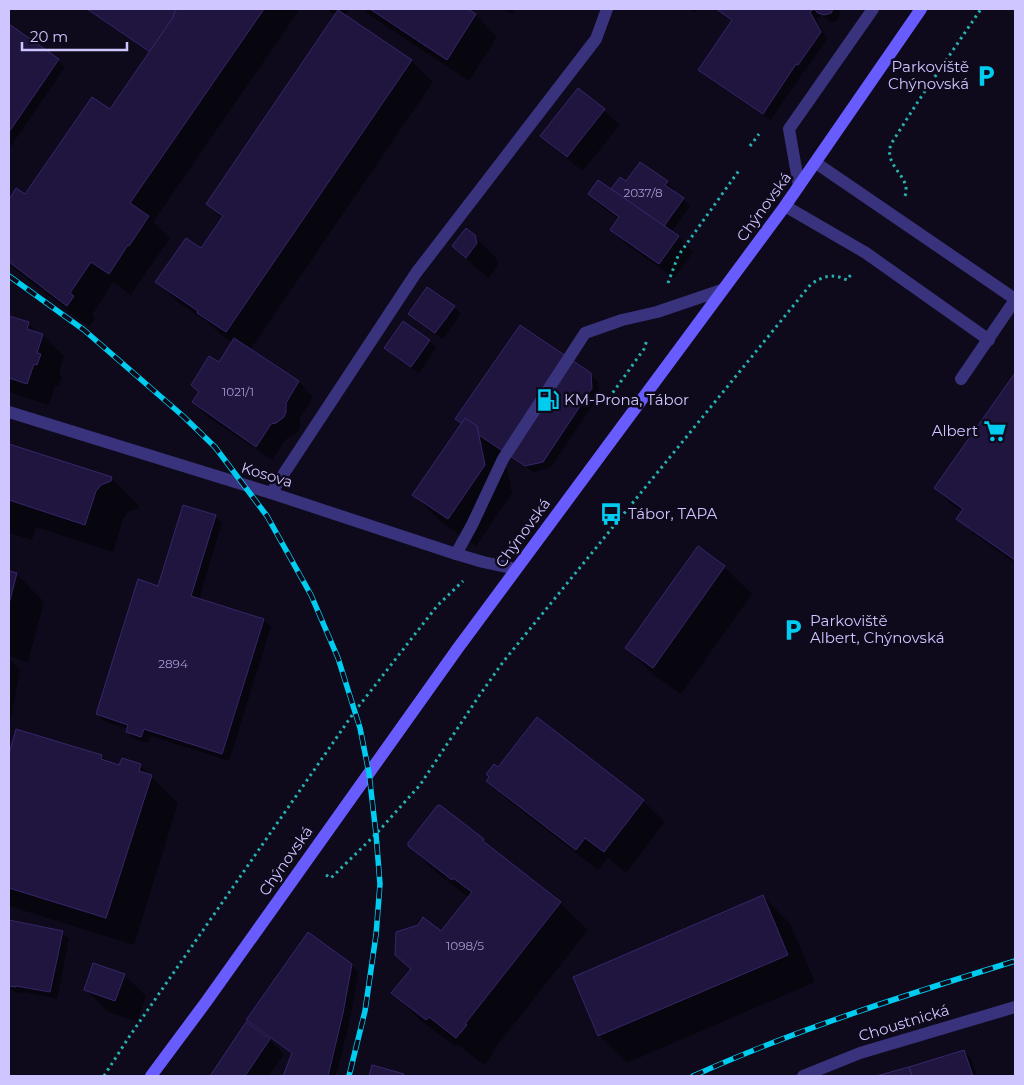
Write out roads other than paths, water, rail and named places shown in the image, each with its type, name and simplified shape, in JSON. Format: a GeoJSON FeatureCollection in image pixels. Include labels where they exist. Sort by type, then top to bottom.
{"type":"FeatureCollection","features":[{"type":"Feature","properties":{"kind":"main road","name":"Chýnovská"},"geometry":{"type":"LineString","coordinates":[[151,1076],[452,656],[785,206],[921,9]]}},
{"type":"Feature","properties":{"kind":"street"},"geometry":{"type":"LineString","coordinates":[[270,492],[416,273],[596,38],[607,9]]}},
{"type":"Feature","properties":{"kind":"street"},"geometry":{"type":"LineString","coordinates":[[799,186],[789,128],[873,9]]}},
{"type":"Feature","properties":{"kind":"street"},"geometry":{"type":"LineString","coordinates":[[816,163],[1015,300],[961,379]]}},
{"type":"Feature","properties":{"kind":"street"},"geometry":{"type":"LineString","coordinates":[[785,206],[866,253],[989,340]]}},
{"type":"Feature","properties":{"kind":"street"},"geometry":{"type":"LineString","coordinates":[[456,554],[503,459],[585,333],[622,320],[657,312],[722,290]]}},
{"type":"Feature","properties":{"kind":"street","name":"Kosova"},"geometry":{"type":"LineString","coordinates":[[9,412],[270,492],[456,554],[516,569]]}},
{"type":"Feature","properties":{"kind":"street","name":"Choustnická"},"geometry":{"type":"LineString","coordinates":[[803,1076],[860,1053],[1015,1007]]}},
{"type":"Feature","properties":{"kind":"railway"},"geometry":{"type":"LineString","coordinates":[[9,276],[84,330],[183,416],[215,447],[267,516],[311,595],[338,658],[360,728],[369,773],[380,884],[376,935],[365,1011],[349,1076]]}},
{"type":"Feature","properties":{"kind":"railway"},"geometry":{"type":"LineString","coordinates":[[693,1076],[812,1028],[1015,961]]}},
{"type":"Feature","properties":{"kind":"place","name":"Parkoviště Chýnovská"},"geometry":{"type":"Point","coordinates":[986,76]}},
{"type":"Feature","properties":{"kind":"place","name":"KM-Prona, Tábor"},"geometry":{"type":"Point","coordinates":[548,400]}},
{"type":"Feature","properties":{"kind":"place","name":"Albert"},"geometry":{"type":"Point","coordinates":[995,431]}},
{"type":"Feature","properties":{"kind":"place","name":"Tábor, TAPA"},"geometry":{"type":"Point","coordinates":[611,514]}},
{"type":"Feature","properties":{"kind":"place","name":"Parkoviště Albert, Chýnovská"},"geometry":{"type":"Point","coordinates":[793,630]}}]}
